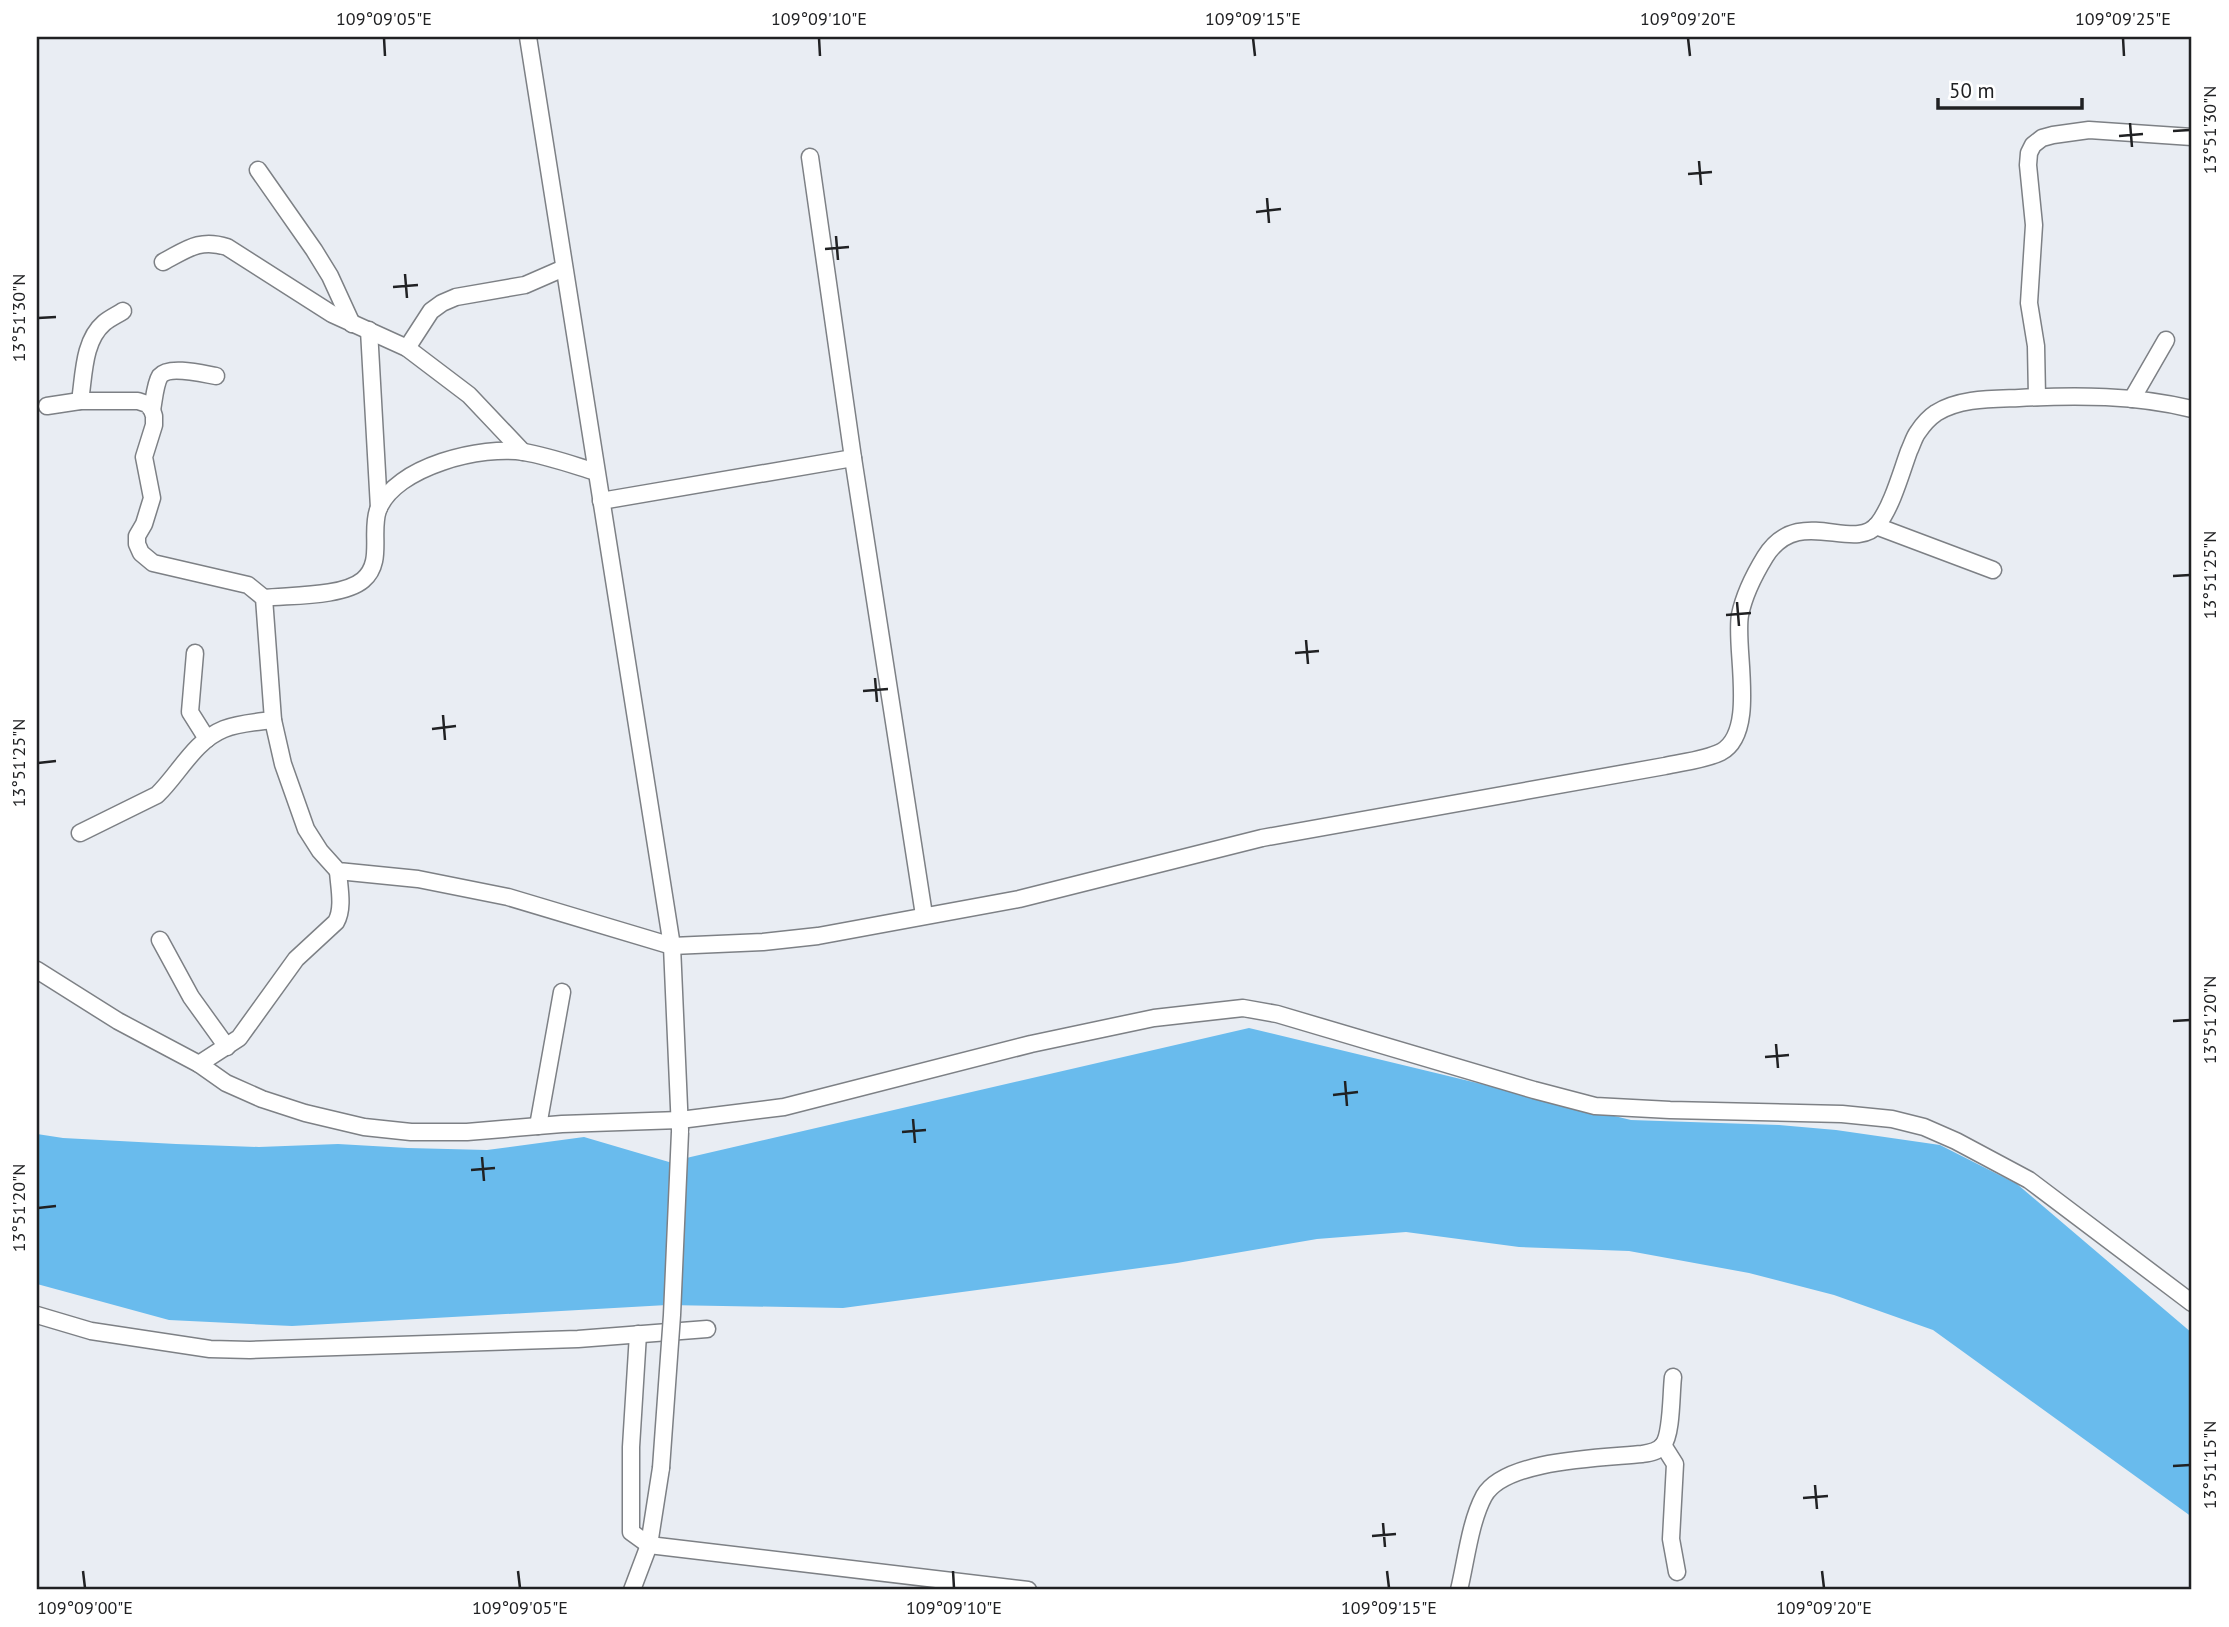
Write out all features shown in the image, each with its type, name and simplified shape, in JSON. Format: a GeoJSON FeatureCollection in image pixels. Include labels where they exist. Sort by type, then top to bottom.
{"type":"FeatureCollection","features":[{"type":"Feature","properties":{"kind":"street"},"geometry":{"type":"LineString","coordinates":[[528,37],[673,946],[680,1126],[672,1315],[661,1468],[649,1545],[632,1590]]}},
{"type":"Feature","properties":{"kind":"street"},"geometry":{"type":"LineString","coordinates":[[2037,397],[2036,345],[2029,303],[2034,210],[2028,164],[2033,145],[2042,138],[2053,135],[2089,130],[2192,137]]}},
{"type":"Feature","properties":{"kind":"street"},"geometry":{"type":"LineString","coordinates":[[810,156],[853,458],[925,915]]}},
{"type":"Feature","properties":{"kind":"street"},"geometry":{"type":"LineString","coordinates":[[258,170],[330,276],[352,324]]}},
{"type":"Feature","properties":{"kind":"street"},"geometry":{"type":"LineString","coordinates":[[163,262],[197,244],[214,243],[227,247],[332,314],[407,348],[469,395],[523,452]]}},
{"type":"Feature","properties":{"kind":"street"},"geometry":{"type":"LineString","coordinates":[[407,348],[431,311],[442,303],[456,297],[508,290],[564,268]]}},
{"type":"Feature","properties":{"kind":"street"},"geometry":{"type":"LineString","coordinates":[[80,401],[92,339],[105,322],[123,311]]}},
{"type":"Feature","properties":{"kind":"street"},"geometry":{"type":"LineString","coordinates":[[369,330],[379,509]]}},
{"type":"Feature","properties":{"kind":"street"},"geometry":{"type":"LineString","coordinates":[[2132,399],[2166,340]]}},
{"type":"Feature","properties":{"kind":"street"},"geometry":{"type":"LineString","coordinates":[[216,376],[176,370],[160,376],[152,410],[154,425],[144,457],[152,499],[137,536],[137,544],[141,553],[153,563],[248,585],[264,598],[333,591],[362,581],[375,561],[374,526],[379,509],[392,490],[416,472],[479,453],[523,452],[596,471]]}},
{"type":"Feature","properties":{"kind":"street"},"geometry":{"type":"LineString","coordinates":[[338,871],[418,879],[508,897],[673,946],[763,942],[818,936],[1019,899],[1262,838],[1665,766],[1722,751],[1733,741],[1740,722],[1743,691],[1740,618],[1745,596],[1766,555],[1776,544],[1796,531],[1822,530],[1858,535],[1870,532],[1876,526],[1896,486],[1916,433],[1936,414],[1983,399],[2101,396],[2192,410]]}},
{"type":"Feature","properties":{"kind":"street"},"geometry":{"type":"LineString","coordinates":[[47,405],[80,401],[138,401],[147,404],[152,410]]}},
{"type":"Feature","properties":{"kind":"street"},"geometry":{"type":"LineString","coordinates":[[601,501],[853,458]]}},
{"type":"Feature","properties":{"kind":"street"},"geometry":{"type":"LineString","coordinates":[[1876,526],[1993,570]]}},
{"type":"Feature","properties":{"kind":"street"},"geometry":{"type":"LineString","coordinates":[[199,1064],[239,1038],[296,959],[340,916],[338,871],[320,851],[306,829],[283,764],[273,720],[264,598]]}},
{"type":"Feature","properties":{"kind":"street"},"geometry":{"type":"LineString","coordinates":[[195,653],[190,712],[207,739]]}},
{"type":"Feature","properties":{"kind":"street"},"geometry":{"type":"LineString","coordinates":[[80,832],[157,795],[207,739],[222,730],[273,720]]}},
{"type":"Feature","properties":{"kind":"street"},"geometry":{"type":"LineString","coordinates":[[160,940],[191,997],[227,1047]]}},
{"type":"Feature","properties":{"kind":"street"},"geometry":{"type":"LineString","coordinates":[[37,970],[118,1021],[199,1064],[226,1083],[262,1099],[305,1113],[364,1127],[411,1132],[467,1132],[538,1126],[680,1126],[784,1107],[1005,1051],[1154,1017],[1243,1008],[1277,1014],[1521,1087],[1595,1105],[1670,1110],[1842,1114],[1892,1119],[1924,1127],[2029,1180],[2192,1303]]}},
{"type":"Feature","properties":{"kind":"street"},"geometry":{"type":"LineString","coordinates":[[538,1126],[562,992]]}},
{"type":"Feature","properties":{"kind":"street"},"geometry":{"type":"LineString","coordinates":[[37,1315],[90,1331],[210,1349],[237,1350],[578,1339],[707,1329]]}},
{"type":"Feature","properties":{"kind":"street"},"geometry":{"type":"LineString","coordinates":[[638,1334],[631,1447],[631,1532],[649,1545],[1028,1590]]}},
{"type":"Feature","properties":{"kind":"street"},"geometry":{"type":"LineString","coordinates":[[1459,1590],[1478,1509],[1486,1493],[1497,1482],[1533,1466],[1653,1452],[1663,1444],[1667,1434],[1673,1377]]}},
{"type":"Feature","properties":{"kind":"street"},"geometry":{"type":"LineString","coordinates":[[1663,1444],[1673,1458],[1676,1470],[1671,1539],[1677,1572]]}},
{"type":"Feature","properties":{"kind":"water"},"geometry":{"type":"Polygon","coordinates":[[[1249,1028],[1631,1120],[1779,1125],[1940,1145],[2017,1184],[2192,1333],[2192,1517],[1933,1330],[1834,1295],[1749,1273],[1629,1251],[1519,1247],[1406,1232],[1317,1239],[1177,1263],[843,1308],[667,1305],[292,1326],[169,1320],[37,1284],[37,1134],[63,1138],[259,1147],[338,1144],[487,1150],[584,1137],[669,1162],[1249,1028]]]}}]}
